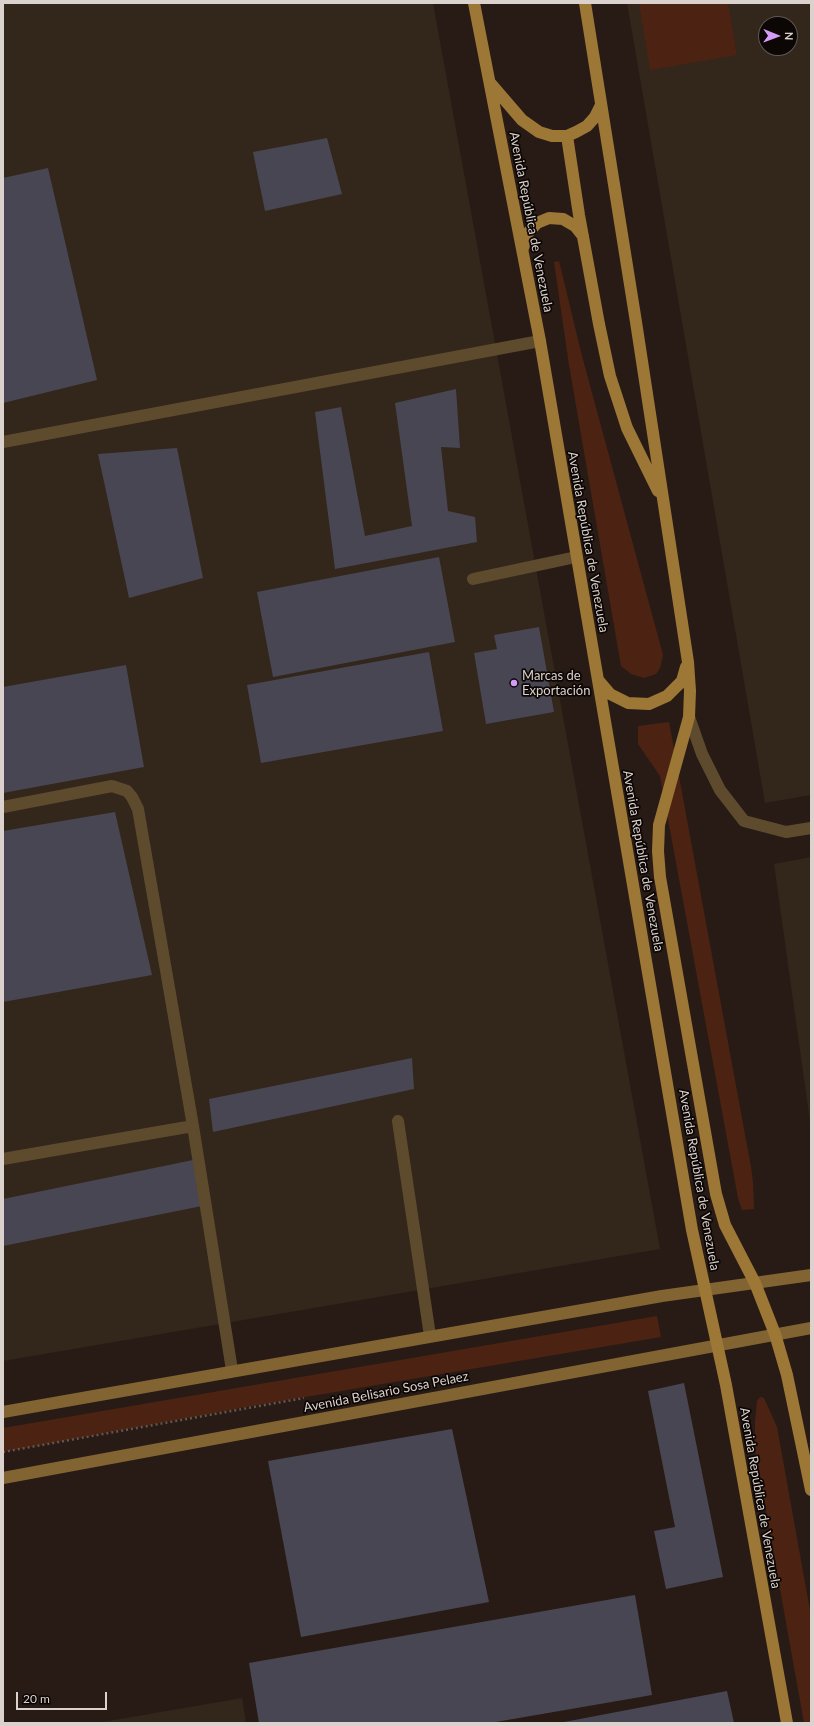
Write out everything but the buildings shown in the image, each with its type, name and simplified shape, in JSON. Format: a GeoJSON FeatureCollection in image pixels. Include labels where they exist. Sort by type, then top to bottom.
{"type":"FeatureCollection","features":[{"type":"Feature","properties":{"kind":"main road","name":"Avenida República de Venezuela"},"geometry":{"type":"LineString","coordinates":[[474,3],[540,341],[692,1230],[717,1345],[787,1723]]}},
{"type":"Feature","properties":{"kind":"main road","name":"Avenida República de Venezuela"},"geometry":{"type":"LineString","coordinates":[[585,3],[688,662],[690,691],[689,717],[664,801],[659,825],[658,851],[660,877],[716,1194],[725,1225],[755,1283],[775,1334],[787,1375],[811,1490]]}},
{"type":"Feature","properties":{"kind":"main road"},"geometry":{"type":"LineString","coordinates":[[490,84],[522,120],[539,132],[552,136],[567,136],[586,126],[595,117],[601,105]]}},
{"type":"Feature","properties":{"kind":"main road","name":"Avenida República de Venezuela"},"geometry":{"type":"LineString","coordinates":[[567,136],[599,324],[610,376],[627,428],[663,501]]}},
{"type":"Feature","properties":{"kind":"main road"},"geometry":{"type":"LineString","coordinates":[[522,249],[528,234],[537,223],[549,218],[563,219],[575,226],[584,237]]}},
{"type":"Feature","properties":{"kind":"main road"},"geometry":{"type":"LineString","coordinates":[[597,679],[610,694],[628,703],[649,704],[667,696],[682,681],[688,662]]}},
{"type":"Feature","properties":{"kind":"street"},"geometry":{"type":"LineString","coordinates":[[3,442],[540,341]]}},
{"type":"Feature","properties":{"kind":"street"},"geometry":{"type":"LineString","coordinates":[[473,579],[576,558]]}},
{"type":"Feature","properties":{"kind":"street"},"geometry":{"type":"LineString","coordinates":[[689,717],[702,754],[720,790],[744,821],[786,832],[811,828]]}},
{"type":"Feature","properties":{"kind":"street"},"geometry":{"type":"LineString","coordinates":[[3,807],[112,786],[126,790],[132,797],[138,809],[193,1126],[232,1370]]}},
{"type":"Feature","properties":{"kind":"street"},"geometry":{"type":"LineString","coordinates":[[398,1121],[430,1336]]}},
{"type":"Feature","properties":{"kind":"street"},"geometry":{"type":"LineString","coordinates":[[3,1159],[193,1126]]}},
{"type":"Feature","properties":{"kind":"street"},"geometry":{"type":"LineString","coordinates":[[3,1412],[232,1370],[430,1336],[705,1290],[811,1275]]}},
{"type":"Feature","properties":{"kind":"street","name":"Avenida Belisario Sosa Pelaez"},"geometry":{"type":"LineString","coordinates":[[3,1478],[811,1328]]}},
{"type":"Feature","properties":{"kind":"shaded area"},"geometry":{"type":"Polygon","coordinates":[[[3,3],[433,3],[660,1249],[3,1361],[3,3]]]}},
{"type":"Feature","properties":{"kind":"shaded area"},"geometry":{"type":"Polygon","coordinates":[[[627,3],[811,3],[811,795],[765,803],[627,3]]]}},
{"type":"Feature","properties":{"kind":"shaded area"},"geometry":{"type":"Polygon","coordinates":[[[639,3],[728,3],[737,55],[650,70],[639,3]]]}},
{"type":"Feature","properties":{"kind":"shaded area"},"geometry":{"type":"Polygon","coordinates":[[[559,261],[582,356],[663,655],[660,668],[656,674],[644,678],[631,674],[621,666],[569,365],[554,262],[559,261]]]}},
{"type":"Feature","properties":{"kind":"shaded area"},"geometry":{"type":"Polygon","coordinates":[[[669,722],[751,1167],[754,1209],[742,1210],[738,1198],[660,776],[638,744],[638,726],[669,722]]]}},
{"type":"Feature","properties":{"kind":"shaded area"},"geometry":{"type":"Polygon","coordinates":[[[811,857],[811,1129],[774,864],[811,857]]]}},
{"type":"Feature","properties":{"kind":"shaded area"},"geometry":{"type":"Polygon","coordinates":[[[657,1316],[661,1337],[258,1405],[3,1452],[3,1428],[657,1316]]]}},
{"type":"Feature","properties":{"kind":"shaded area"},"geometry":{"type":"Polygon","coordinates":[[[760,1397],[764,1398],[777,1427],[811,1616],[811,1723],[804,1723],[755,1449],[755,1421],[757,1401],[760,1397]]]}},
{"type":"Feature","properties":{"kind":"shaded area"},"geometry":{"type":"Polygon","coordinates":[[[242,1698],[246,1723],[97,1723],[242,1698]]]}},
{"type":"Feature","properties":{"kind":"place","name":"Marcas de Exportación"},"geometry":{"type":"Point","coordinates":[514,683]}}]}
